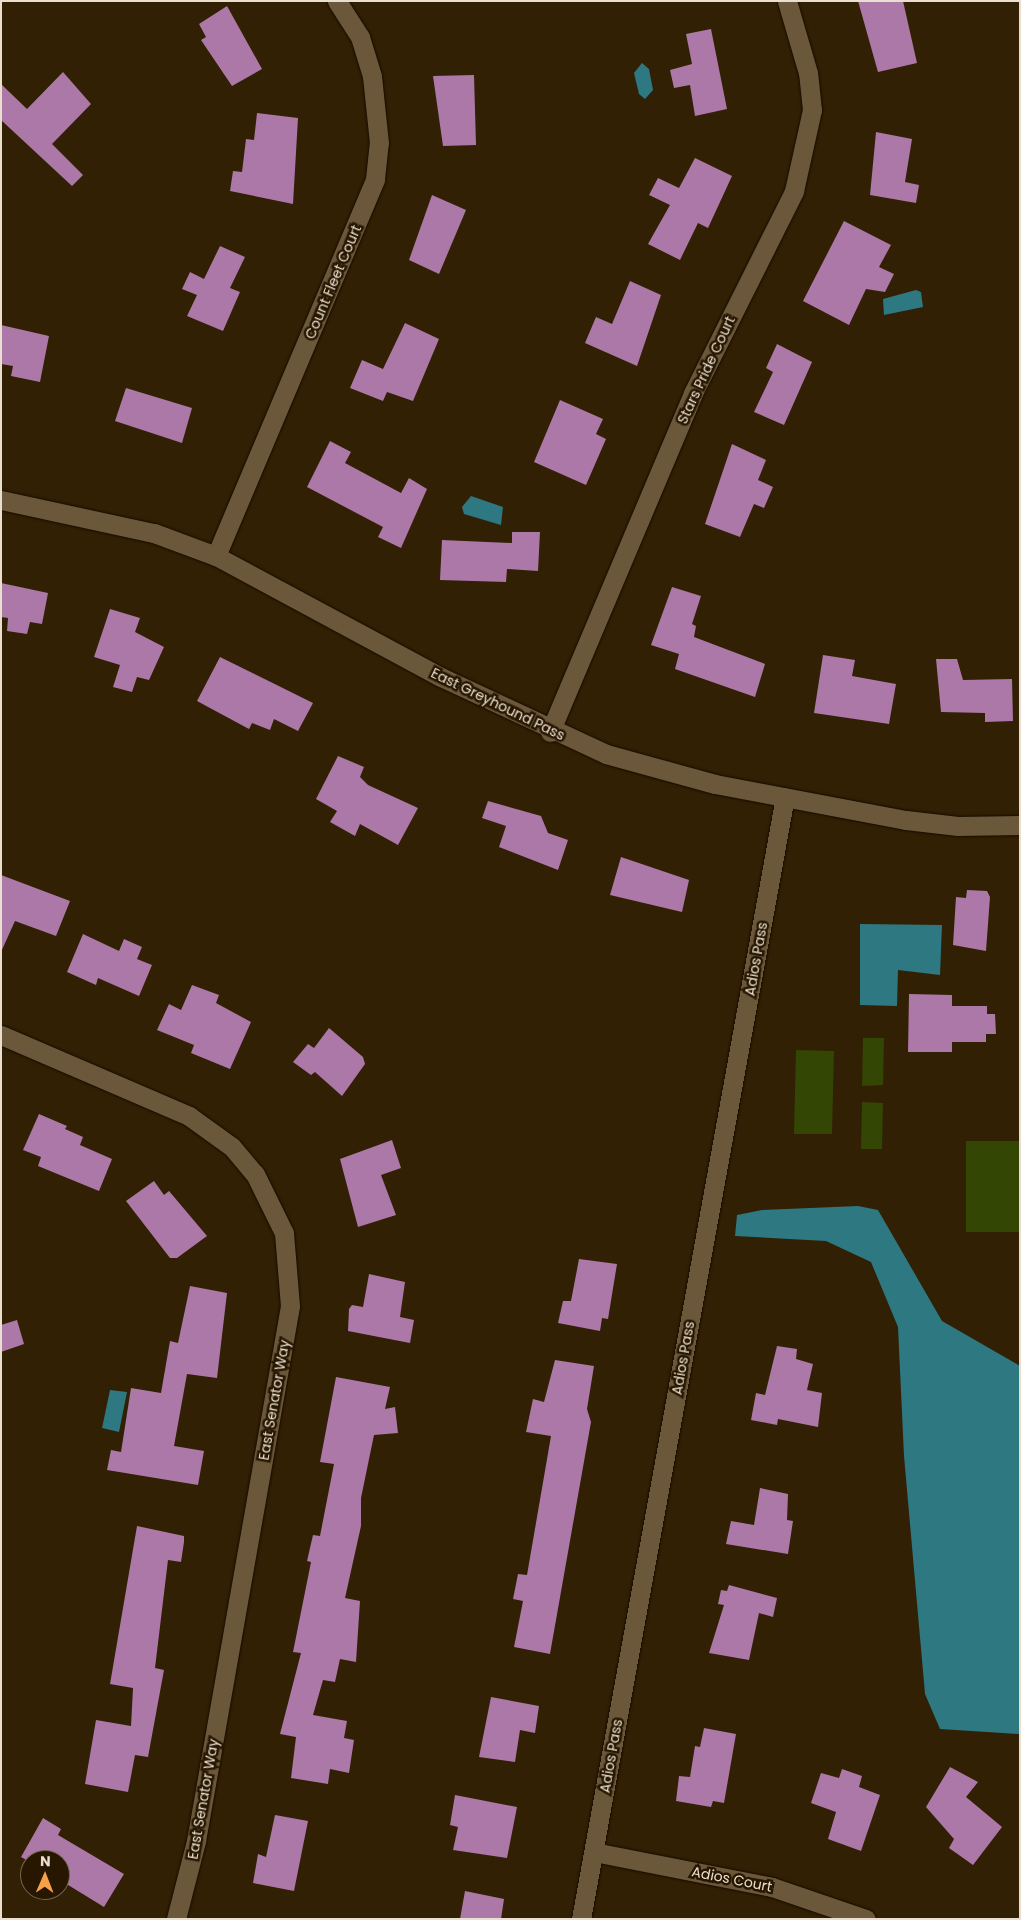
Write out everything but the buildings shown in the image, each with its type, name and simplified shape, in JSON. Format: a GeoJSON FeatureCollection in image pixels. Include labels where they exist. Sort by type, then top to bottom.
{"type":"FeatureCollection","features":[{"type":"Feature","properties":{"kind":"street","name":"Count Fleet Court"},"geometry":{"type":"LineString","coordinates":[[216,556],[375,178],[379,142],[372,76],[360,37],[337,1]]}},
{"type":"Feature","properties":{"kind":"street","name":"Stars Pride Court"},"geometry":{"type":"LineString","coordinates":[[550,732],[693,393],[794,191],[812,110],[808,73],[787,1]]}},
{"type":"Feature","properties":{"kind":"street","name":"East Greyhound Pass"},"geometry":{"type":"LineString","coordinates":[[1,500],[134,528],[216,556],[550,732],[659,771],[906,820],[1020,825]]}},
{"type":"Feature","properties":{"kind":"street","name":"Adios Pass"},"geometry":{"type":"LineString","coordinates":[[581,1919],[785,797]]}},
{"type":"Feature","properties":{"kind":"street","name":"East Senator Way"},"geometry":{"type":"LineString","coordinates":[[1,1035],[189,1116],[232,1147],[255,1174],[284,1233],[290,1306],[196,1841],[176,1919]]}},
{"type":"Feature","properties":{"kind":"street","name":"Adios Court"},"geometry":{"type":"LineString","coordinates":[[594,1852],[772,1886],[866,1919]]}},
{"type":"Feature","properties":{"kind":"green space"},"geometry":{"type":"Polygon","coordinates":[[[863,1038],[884,1038],[883,1085],[862,1086],[863,1038]]]}},
{"type":"Feature","properties":{"kind":"green space"},"geometry":{"type":"Polygon","coordinates":[[[796,1050],[834,1051],[832,1134],[794,1134],[796,1050]]]}},
{"type":"Feature","properties":{"kind":"green space"},"geometry":{"type":"Polygon","coordinates":[[[862,1102],[883,1103],[882,1149],[861,1149],[862,1102]]]}},
{"type":"Feature","properties":{"kind":"green space"},"geometry":{"type":"Polygon","coordinates":[[[966,1141],[1020,1141],[1019,1232],[966,1232],[966,1141]]]}},
{"type":"Feature","properties":{"kind":"water"},"geometry":{"type":"Polygon","coordinates":[[[642,63],[649,69],[653,90],[645,99],[639,94],[634,73],[642,63]]]}},
{"type":"Feature","properties":{"kind":"water"},"geometry":{"type":"Polygon","coordinates":[[[916,290],[921,292],[923,307],[884,315],[883,299],[916,290]]]}},
{"type":"Feature","properties":{"kind":"water"},"geometry":{"type":"Polygon","coordinates":[[[471,496],[503,507],[501,525],[464,514],[462,507],[471,496]]]}},
{"type":"Feature","properties":{"kind":"water"},"geometry":{"type":"Polygon","coordinates":[[[860,924],[942,925],[940,975],[898,970],[897,1006],[860,1005],[860,924]]]}},
{"type":"Feature","properties":{"kind":"water"},"geometry":{"type":"Polygon","coordinates":[[[858,1206],[878,1210],[942,1321],[1020,1366],[1020,1734],[940,1729],[925,1694],[904,1456],[898,1327],[871,1262],[826,1241],[735,1236],[737,1215],[762,1210],[858,1206]]]}},
{"type":"Feature","properties":{"kind":"water"},"geometry":{"type":"Polygon","coordinates":[[[110,1390],[127,1392],[119,1432],[102,1428],[110,1390]]]}}]}
